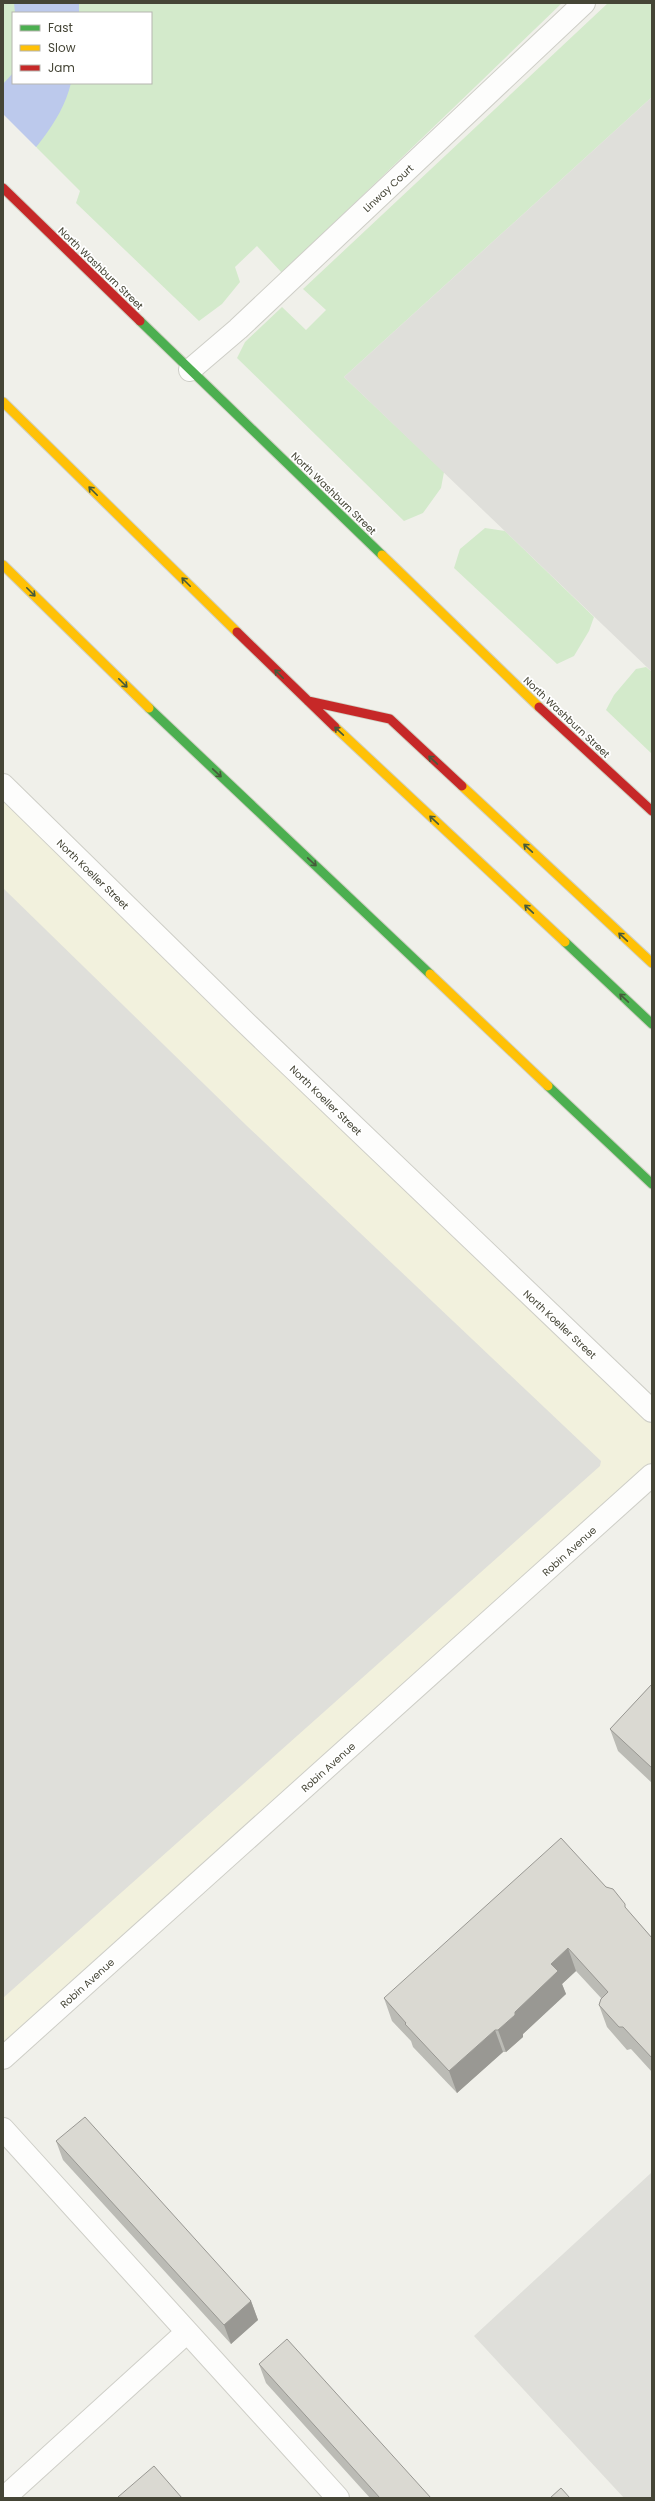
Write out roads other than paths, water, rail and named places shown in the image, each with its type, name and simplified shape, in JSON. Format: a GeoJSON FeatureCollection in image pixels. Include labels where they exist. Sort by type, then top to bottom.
{"type":"FeatureCollection","features":[{"type":"Feature","properties":{"kind":"main road","name":"North Washburn Street"},"geometry":{"type":"LineString","coordinates":[[3,188],[553,721],[652,811]]}},
{"type":"Feature","properties":{"kind":"main road"},"geometry":{"type":"LineString","coordinates":[[3,402],[307,701],[652,1024]]}},
{"type":"Feature","properties":{"kind":"main road"},"geometry":{"type":"LineString","coordinates":[[3,565],[134,694],[652,1184]]}},
{"type":"Feature","properties":{"kind":"main road"},"geometry":{"type":"LineString","coordinates":[[307,701],[390,719],[652,963]]}},
{"type":"Feature","properties":{"kind":"street","name":"Linway Court"},"geometry":{"type":"LineString","coordinates":[[190,370],[238,329],[584,3]]}},
{"type":"Feature","properties":{"kind":"street","name":"North Koeller Street"},"geometry":{"type":"LineString","coordinates":[[3,785],[366,1139],[652,1411]]}},
{"type":"Feature","properties":{"kind":"street","name":"Robin Avenue"},"geometry":{"type":"LineString","coordinates":[[3,2058],[652,1475]]}},
{"type":"Feature","properties":{"kind":"street"},"geometry":{"type":"LineString","coordinates":[[3,2129],[338,2498]]}},
{"type":"Feature","properties":{"kind":"street"},"geometry":{"type":"LineString","coordinates":[[4,2498],[187,2332]]}},
{"type":"Feature","properties":{"kind":"water"},"geometry":{"type":"Polygon","coordinates":[[[14,3],[79,3],[79,12],[15,12],[14,3]]]}},
{"type":"Feature","properties":{"kind":"water"},"geometry":{"type":"Polygon","coordinates":[[[12,74],[12,84],[71,84],[60,112],[52,125],[34,150],[3,185],[3,84],[12,74]]]}}]}
